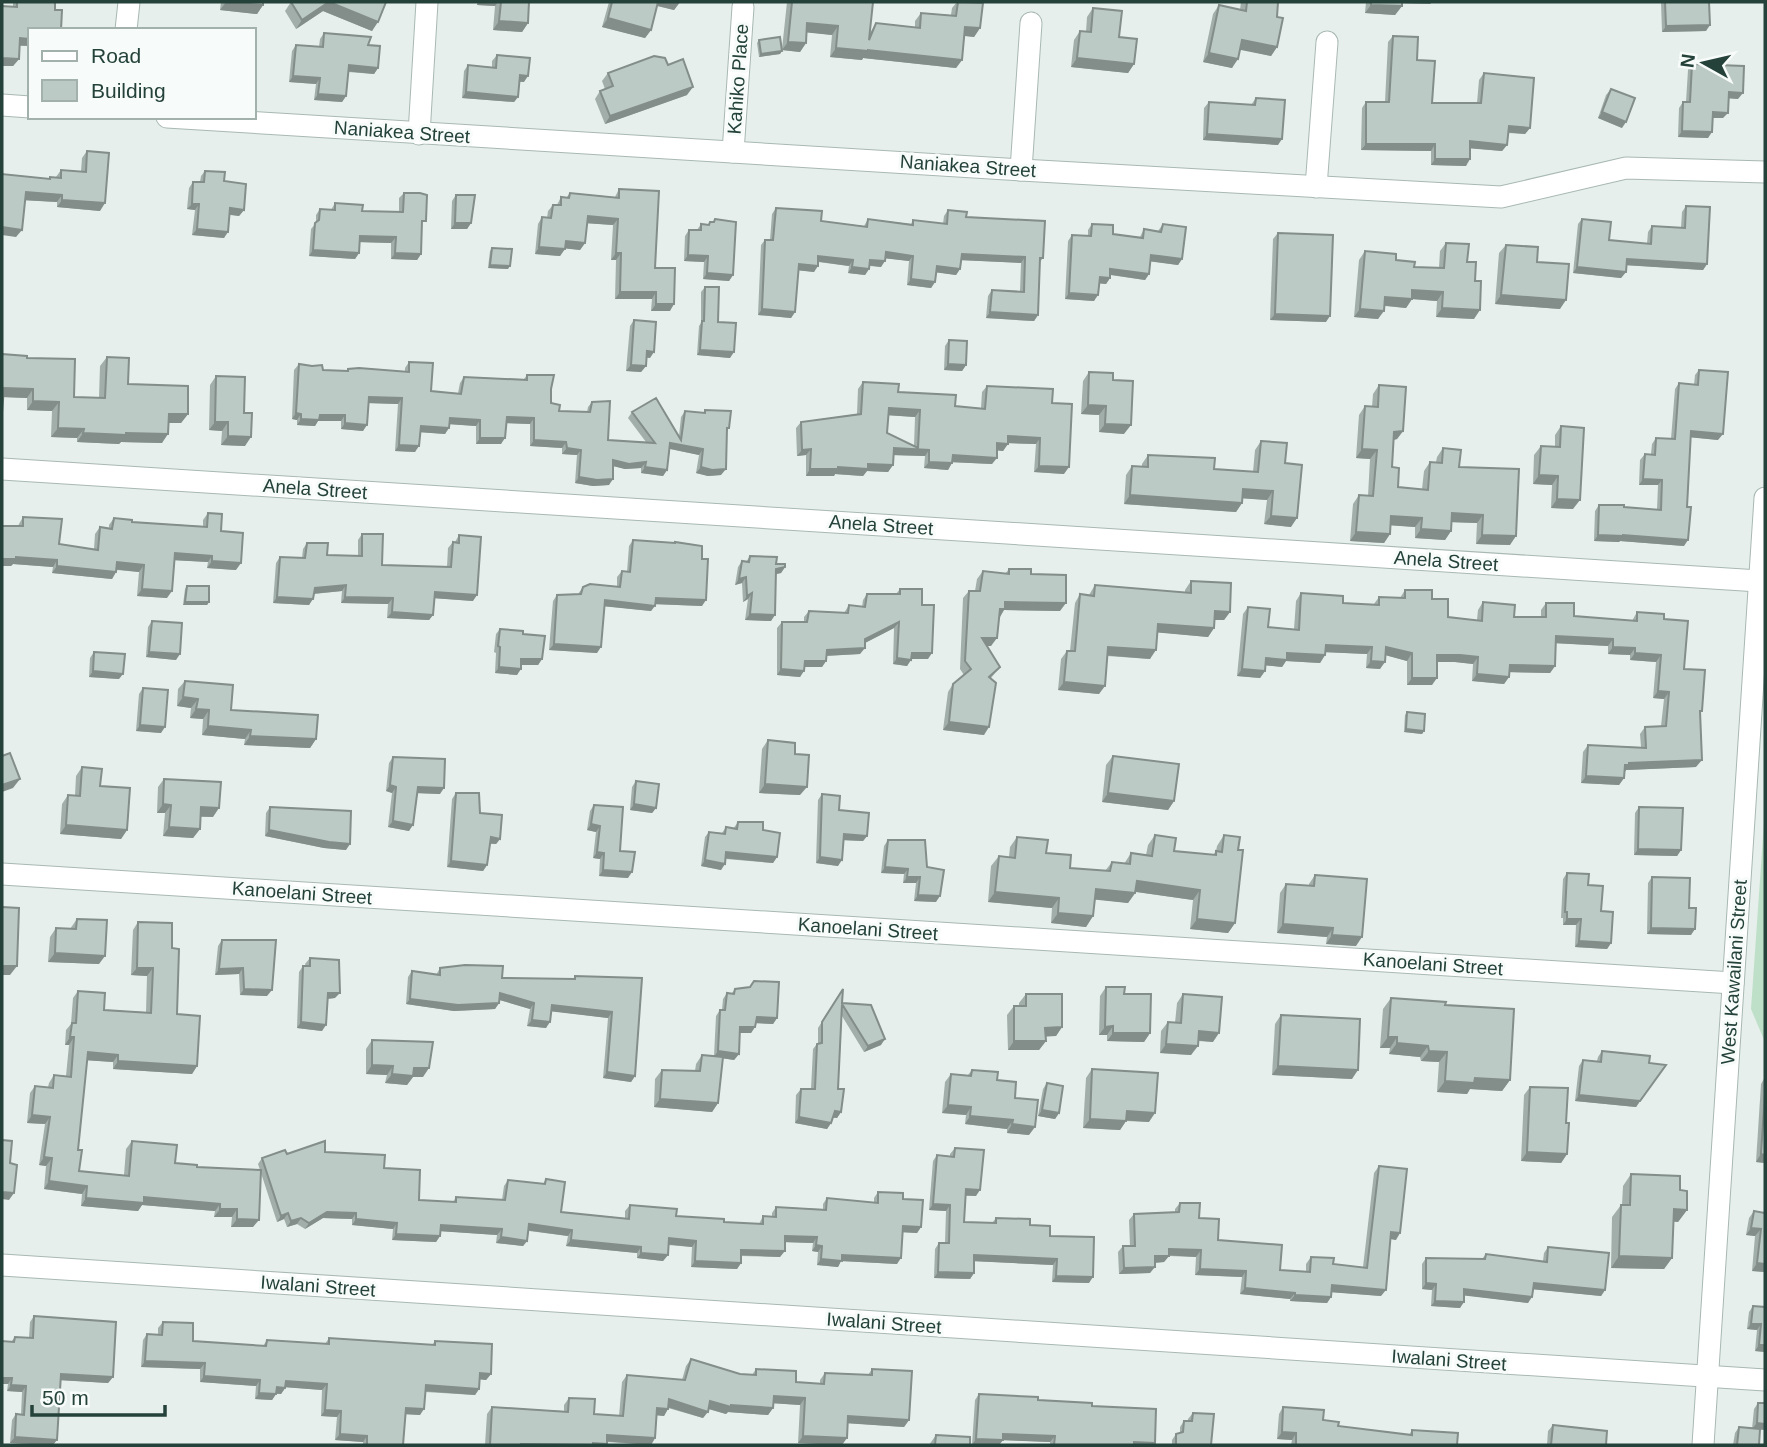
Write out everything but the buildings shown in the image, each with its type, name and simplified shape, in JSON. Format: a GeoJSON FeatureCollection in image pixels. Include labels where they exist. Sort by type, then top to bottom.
{"type":"FeatureCollection","features":[{"type":"Feature","properties":{"kind":"street"},"geometry":{"type":"LineString","coordinates":[[126,28],[129,2]]}},
{"type":"Feature","properties":{"kind":"street"},"geometry":{"type":"LineString","coordinates":[[419,134],[427,2]]}},
{"type":"Feature","properties":{"kind":"street","name":"Kahiko Place"},"geometry":{"type":"LineString","coordinates":[[733,152],[743,7]]}},
{"type":"Feature","properties":{"kind":"street"},"geometry":{"type":"LineString","coordinates":[[1021,170],[1031,23]]}},
{"type":"Feature","properties":{"kind":"street"},"geometry":{"type":"LineString","coordinates":[[1316,187],[1327,42]]}},
{"type":"Feature","properties":{"kind":"street"},"geometry":{"type":"LineString","coordinates":[[2,105],[28,107]]}},
{"type":"Feature","properties":{"kind":"street","name":"Naniakea Street"},"geometry":{"type":"LineString","coordinates":[[197,119],[1501,197],[1626,168],[1765,172]]}},
{"type":"Feature","properties":{"kind":"street","name":"Anela Street"},"geometry":{"type":"LineString","coordinates":[[2,469],[1759,581]]}},
{"type":"Feature","properties":{"kind":"street","name":"West Kawailani Street"},"geometry":{"type":"LineString","coordinates":[[1703,1445],[1765,498]]}},
{"type":"Feature","properties":{"kind":"street","name":"Kanoelani Street"},"geometry":{"type":"LineString","coordinates":[[2,874],[1733,983]]}},
{"type":"Feature","properties":{"kind":"street","name":"Iwalani Street"},"geometry":{"type":"LineString","coordinates":[[2,1265],[1765,1380]]}},
{"type":"Feature","properties":{"kind":"green space"},"geometry":{"type":"Polygon","coordinates":[[[1765,808],[1765,1042],[1751,1009],[1765,808]]]}}]}
